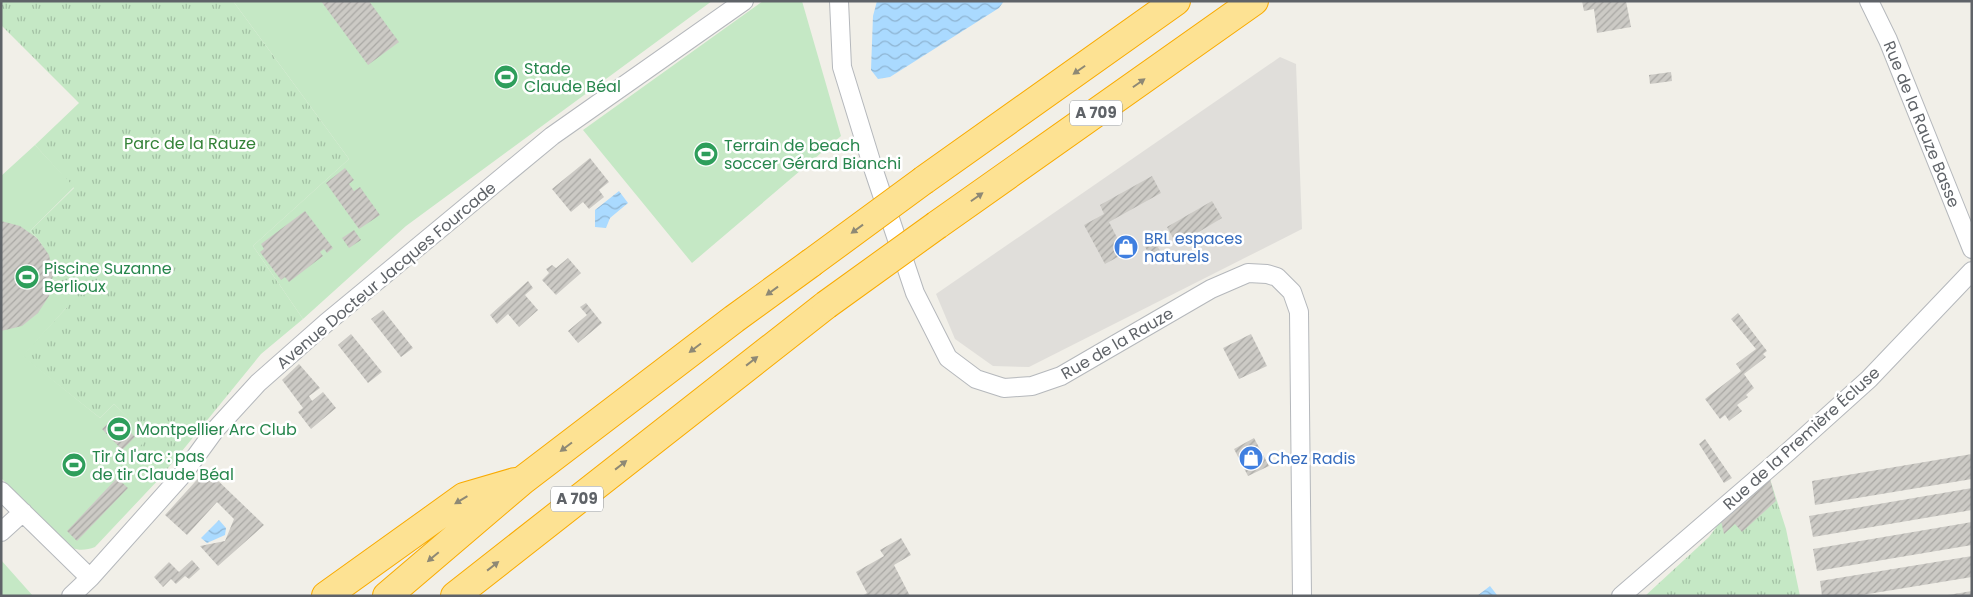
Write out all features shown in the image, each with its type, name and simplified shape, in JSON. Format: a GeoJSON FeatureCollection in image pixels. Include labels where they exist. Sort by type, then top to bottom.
{"type":"FeatureCollection","features":[{"type":"Feature","properties":{"kind":"highway","name":"A 709"},"geometry":{"type":"LineString","coordinates":[[386,596],[523,480],[734,319],[924,180],[1176,1]]}},
{"type":"Feature","properties":{"kind":"highway","name":"A 709"},"geometry":{"type":"LineString","coordinates":[[455,596],[826,305],[1254,1]]}},
{"type":"Feature","properties":{"kind":"highway"},"geometry":{"type":"LineString","coordinates":[[326,596],[464,497],[523,480]]}},
{"type":"Feature","properties":{"kind":"street","name":"Avenue Docteur Jacques Fourcade"},"geometry":{"type":"LineString","coordinates":[[71,596],[90,578],[183,474],[215,430],[258,383],[319,329],[552,136],[744,1]]}},
{"type":"Feature","properties":{"kind":"street","name":"Rue de la Rauze"},"geometry":{"type":"LineString","coordinates":[[839,1],[842,67],[874,171],[915,293],[948,358],[976,379],[1004,388],[1032,386],[1061,376],[1211,288],[1248,273],[1266,274],[1277,278],[1292,292],[1298,312],[1302,596]]}},
{"type":"Feature","properties":{"kind":"street","name":"Rue de la Rauze Basse"},"geometry":{"type":"LineString","coordinates":[[1869,1],[1888,40],[1972,248]]}},
{"type":"Feature","properties":{"kind":"street","name":"Rue de la Première Écluse"},"geometry":{"type":"LineString","coordinates":[[1621,596],[1788,452],[1869,379],[1972,270]]}},
{"type":"Feature","properties":{"kind":"street"},"geometry":{"type":"LineString","coordinates":[[1,491],[90,578]]}},
{"type":"Feature","properties":{"kind":"street"},"geometry":{"type":"LineString","coordinates":[[1,532],[23,512]]}},
{"type":"Feature","properties":{"kind":"shaded area"},"geometry":{"type":"Polygon","coordinates":[[[1280,57],[1296,64],[1302,229],[1029,367],[993,366],[955,339],[936,294],[1280,57]]]}},
{"type":"Feature","properties":{"kind":"green space","name":"Parc de la Rauze"},"geometry":{"type":"Polygon","coordinates":[[[1,1],[233,1],[349,159],[253,246],[303,319],[261,354],[160,478],[135,451],[148,437],[114,404],[100,418],[22,356],[67,307],[57,280],[53,279],[51,265],[46,252],[40,241],[30,231],[74,188],[35,145],[79,103],[1,25],[1,1]]]}},
{"type":"Feature","properties":{"kind":"green space"},"geometry":{"type":"Polygon","coordinates":[[[233,1],[712,1],[406,226],[303,319],[253,246],[349,159],[233,1]]]}},
{"type":"Feature","properties":{"kind":"green space"},"geometry":{"type":"Polygon","coordinates":[[[763,1],[802,1],[841,136],[692,263],[583,130],[763,1]]]}},
{"type":"Feature","properties":{"kind":"green space","name":"Tir à l'arc : pas de tir Claude Béal"},"geometry":{"type":"Polygon","coordinates":[[[35,145],[74,187],[30,231],[40,241],[50,258],[53,279],[66,285],[69,297],[67,307],[23,356],[100,418],[114,404],[149,437],[135,451],[160,478],[95,547],[78,550],[72,548],[1,478],[1,176],[35,145]]]}},
{"type":"Feature","properties":{"kind":"green space"},"geometry":{"type":"Polygon","coordinates":[[[1770,479],[1786,529],[1800,596],[1645,596],[1709,537],[1721,521],[1770,479]]]}},
{"type":"Feature","properties":{"kind":"green space"},"geometry":{"type":"Polygon","coordinates":[[[1,560],[33,596],[1,596],[1,560]]]}},
{"type":"Feature","properties":{"kind":"water"},"geometry":{"type":"Polygon","coordinates":[[[877,1],[1004,1],[999,8],[890,77],[878,79],[871,70],[873,16],[877,1]]]}},
{"type":"Feature","properties":{"kind":"water"},"geometry":{"type":"Polygon","coordinates":[[[619,191],[628,203],[610,218],[606,228],[595,227],[595,210],[619,191]]]}},
{"type":"Feature","properties":{"kind":"water"},"geometry":{"type":"Polygon","coordinates":[[[219,520],[226,528],[225,535],[207,543],[201,538],[219,520]]]}},
{"type":"Feature","properties":{"kind":"water"},"geometry":{"type":"Polygon","coordinates":[[[1490,586],[1497,595],[1477,596],[1490,586]]]}},
{"type":"Feature","properties":{"kind":"building"},"geometry":{"type":"Polygon","coordinates":[[[321,1],[369,1],[399,42],[368,65],[321,1]]]}},
{"type":"Feature","properties":{"kind":"building"},"geometry":{"type":"Polygon","coordinates":[[[1582,1],[1626,1],[1631,27],[1597,33],[1594,9],[1584,11],[1582,1]]]}},
{"type":"Feature","properties":{"kind":"building"},"geometry":{"type":"Polygon","coordinates":[[[1671,72],[1672,81],[1650,84],[1649,75],[1671,72]]]}},
{"type":"Feature","properties":{"kind":"building"},"geometry":{"type":"Polygon","coordinates":[[[590,158],[609,182],[599,190],[604,197],[589,209],[583,202],[571,212],[552,189],[590,158]]]}},
{"type":"Feature","properties":{"kind":"building"},"geometry":{"type":"Polygon","coordinates":[[[345,168],[354,180],[349,184],[354,191],[360,187],[380,215],[359,229],[326,183],[345,168]]]}},
{"type":"Feature","properties":{"kind":"building"},"geometry":{"type":"Polygon","coordinates":[[[1152,176],[1161,193],[1109,222],[1125,253],[1105,264],[1084,225],[1104,214],[1100,205],[1152,176]]]}},
{"type":"Feature","properties":{"kind":"building"},"geometry":{"type":"Polygon","coordinates":[[[1212,201],[1222,218],[1177,245],[1167,227],[1212,201]]]}},
{"type":"Feature","properties":{"kind":"building"},"geometry":{"type":"Polygon","coordinates":[[[305,211],[333,248],[327,253],[324,249],[320,252],[323,256],[289,282],[285,277],[281,280],[260,252],[264,249],[261,244],[305,211]]]}},
{"type":"Feature","properties":{"kind":"building","name":"Piscine Suzanne Berlioux"},"geometry":{"type":"Polygon","coordinates":[[[1,221],[20,226],[37,238],[49,255],[53,275],[49,296],[38,313],[22,326],[1,331],[1,221]]]}},
{"type":"Feature","properties":{"kind":"building"},"geometry":{"type":"Polygon","coordinates":[[[354,230],[361,240],[349,248],[342,238],[354,230]]]}},
{"type":"Feature","properties":{"kind":"building"},"geometry":{"type":"Polygon","coordinates":[[[1153,237],[1160,251],[1150,256],[1143,243],[1153,237]]]}},
{"type":"Feature","properties":{"kind":"building"},"geometry":{"type":"Polygon","coordinates":[[[568,258],[581,273],[556,295],[542,280],[549,273],[546,269],[552,265],[556,268],[568,258]]]}},
{"type":"Feature","properties":{"kind":"building"},"geometry":{"type":"Polygon","coordinates":[[[528,281],[533,288],[525,295],[538,310],[519,327],[508,314],[497,324],[490,315],[528,281]]]}},
{"type":"Feature","properties":{"kind":"building"},"geometry":{"type":"Polygon","coordinates":[[[586,303],[602,323],[578,343],[568,331],[587,315],[580,307],[586,303]]]}},
{"type":"Feature","properties":{"kind":"building"},"geometry":{"type":"Polygon","coordinates":[[[383,310],[413,348],[401,357],[371,319],[383,310]]]}},
{"type":"Feature","properties":{"kind":"building"},"geometry":{"type":"Polygon","coordinates":[[[1738,313],[1767,351],[1763,354],[1766,357],[1744,374],[1754,388],[1746,395],[1748,397],[1737,405],[1742,411],[1729,421],[1725,415],[1720,419],[1705,399],[1741,371],[1736,364],[1756,349],[1731,319],[1738,313]]]}},
{"type":"Feature","properties":{"kind":"building"},"geometry":{"type":"Polygon","coordinates":[[[351,334],[382,372],[368,383],[338,345],[351,334]]]}},
{"type":"Feature","properties":{"kind":"building"},"geometry":{"type":"Polygon","coordinates":[[[1251,334],[1267,366],[1239,379],[1223,348],[1251,334]]]}},
{"type":"Feature","properties":{"kind":"building"},"geometry":{"type":"Polygon","coordinates":[[[299,364],[320,388],[309,396],[312,401],[323,392],[336,408],[311,429],[298,412],[303,408],[282,380],[299,364]]]}},
{"type":"Feature","properties":{"kind":"building"},"geometry":{"type":"Polygon","coordinates":[[[115,417],[135,437],[122,450],[102,429],[115,417]]]}},
{"type":"Feature","properties":{"kind":"building","name":"Chez Radis"},"geometry":{"type":"Polygon","coordinates":[[[1254,438],[1269,466],[1248,476],[1234,449],[1254,438]]]}},
{"type":"Feature","properties":{"kind":"building"},"geometry":{"type":"Polygon","coordinates":[[[1705,439],[1732,478],[1724,483],[1699,444],[1705,439]]]}},
{"type":"Feature","properties":{"kind":"building"},"geometry":{"type":"Polygon","coordinates":[[[1972,454],[1972,479],[1815,505],[1812,481],[1972,454]]]}},
{"type":"Feature","properties":{"kind":"building"},"geometry":{"type":"Polygon","coordinates":[[[204,472],[209,472],[264,525],[218,566],[200,546],[225,541],[234,519],[217,502],[187,535],[165,515],[204,472]]]}},
{"type":"Feature","properties":{"kind":"building"},"geometry":{"type":"Polygon","coordinates":[[[117,478],[128,488],[77,541],[67,531],[117,478]]]}},
{"type":"Feature","properties":{"kind":"building"},"geometry":{"type":"Polygon","coordinates":[[[1770,479],[1776,501],[1742,532],[1735,524],[1724,534],[1721,521],[1770,479]]]}},
{"type":"Feature","properties":{"kind":"building"},"geometry":{"type":"Polygon","coordinates":[[[1972,488],[1972,510],[1813,537],[1809,516],[1972,488]]]}},
{"type":"Feature","properties":{"kind":"building"},"geometry":{"type":"Polygon","coordinates":[[[1972,522],[1972,545],[1817,571],[1813,549],[1972,522]]]}},
{"type":"Feature","properties":{"kind":"building"},"geometry":{"type":"Polygon","coordinates":[[[901,538],[911,555],[894,565],[910,596],[862,596],[867,593],[856,572],[884,556],[880,550],[901,538]]]}},
{"type":"Feature","properties":{"kind":"building"},"geometry":{"type":"Polygon","coordinates":[[[1972,556],[1972,577],[1856,596],[1822,596],[1820,581],[1972,556]]]}},
{"type":"Feature","properties":{"kind":"building"},"geometry":{"type":"Polygon","coordinates":[[[192,560],[200,569],[189,579],[185,576],[176,584],[171,579],[163,587],[154,577],[169,562],[179,572],[192,560]]]}},
{"type":"Feature","properties":{"kind":"building"},"geometry":{"type":"Polygon","coordinates":[[[1972,591],[1972,596],[1948,596],[1948,595],[1972,591]]]}},
{"type":"Feature","properties":{"kind":"place","name":"Stade Claude Béal"},"geometry":{"type":"Point","coordinates":[506,77]}},
{"type":"Feature","properties":{"kind":"place","name":"Terrain de beach soccer Gérard Bianchi"},"geometry":{"type":"Point","coordinates":[706,154]}},
{"type":"Feature","properties":{"kind":"place","name":"BRL espaces naturels"},"geometry":{"type":"Point","coordinates":[1126,247]}},
{"type":"Feature","properties":{"kind":"place","name":"Piscine Suzanne Berlioux"},"geometry":{"type":"Point","coordinates":[27,277]}},
{"type":"Feature","properties":{"kind":"place","name":"Montpellier Arc Club"},"geometry":{"type":"Point","coordinates":[119,429]}},
{"type":"Feature","properties":{"kind":"place","name":"Chez Radis"},"geometry":{"type":"Point","coordinates":[1251,458]}},
{"type":"Feature","properties":{"kind":"place","name":"Tir à l'arc : pas de tir Claude Béal"},"geometry":{"type":"Point","coordinates":[74,465]}}]}
